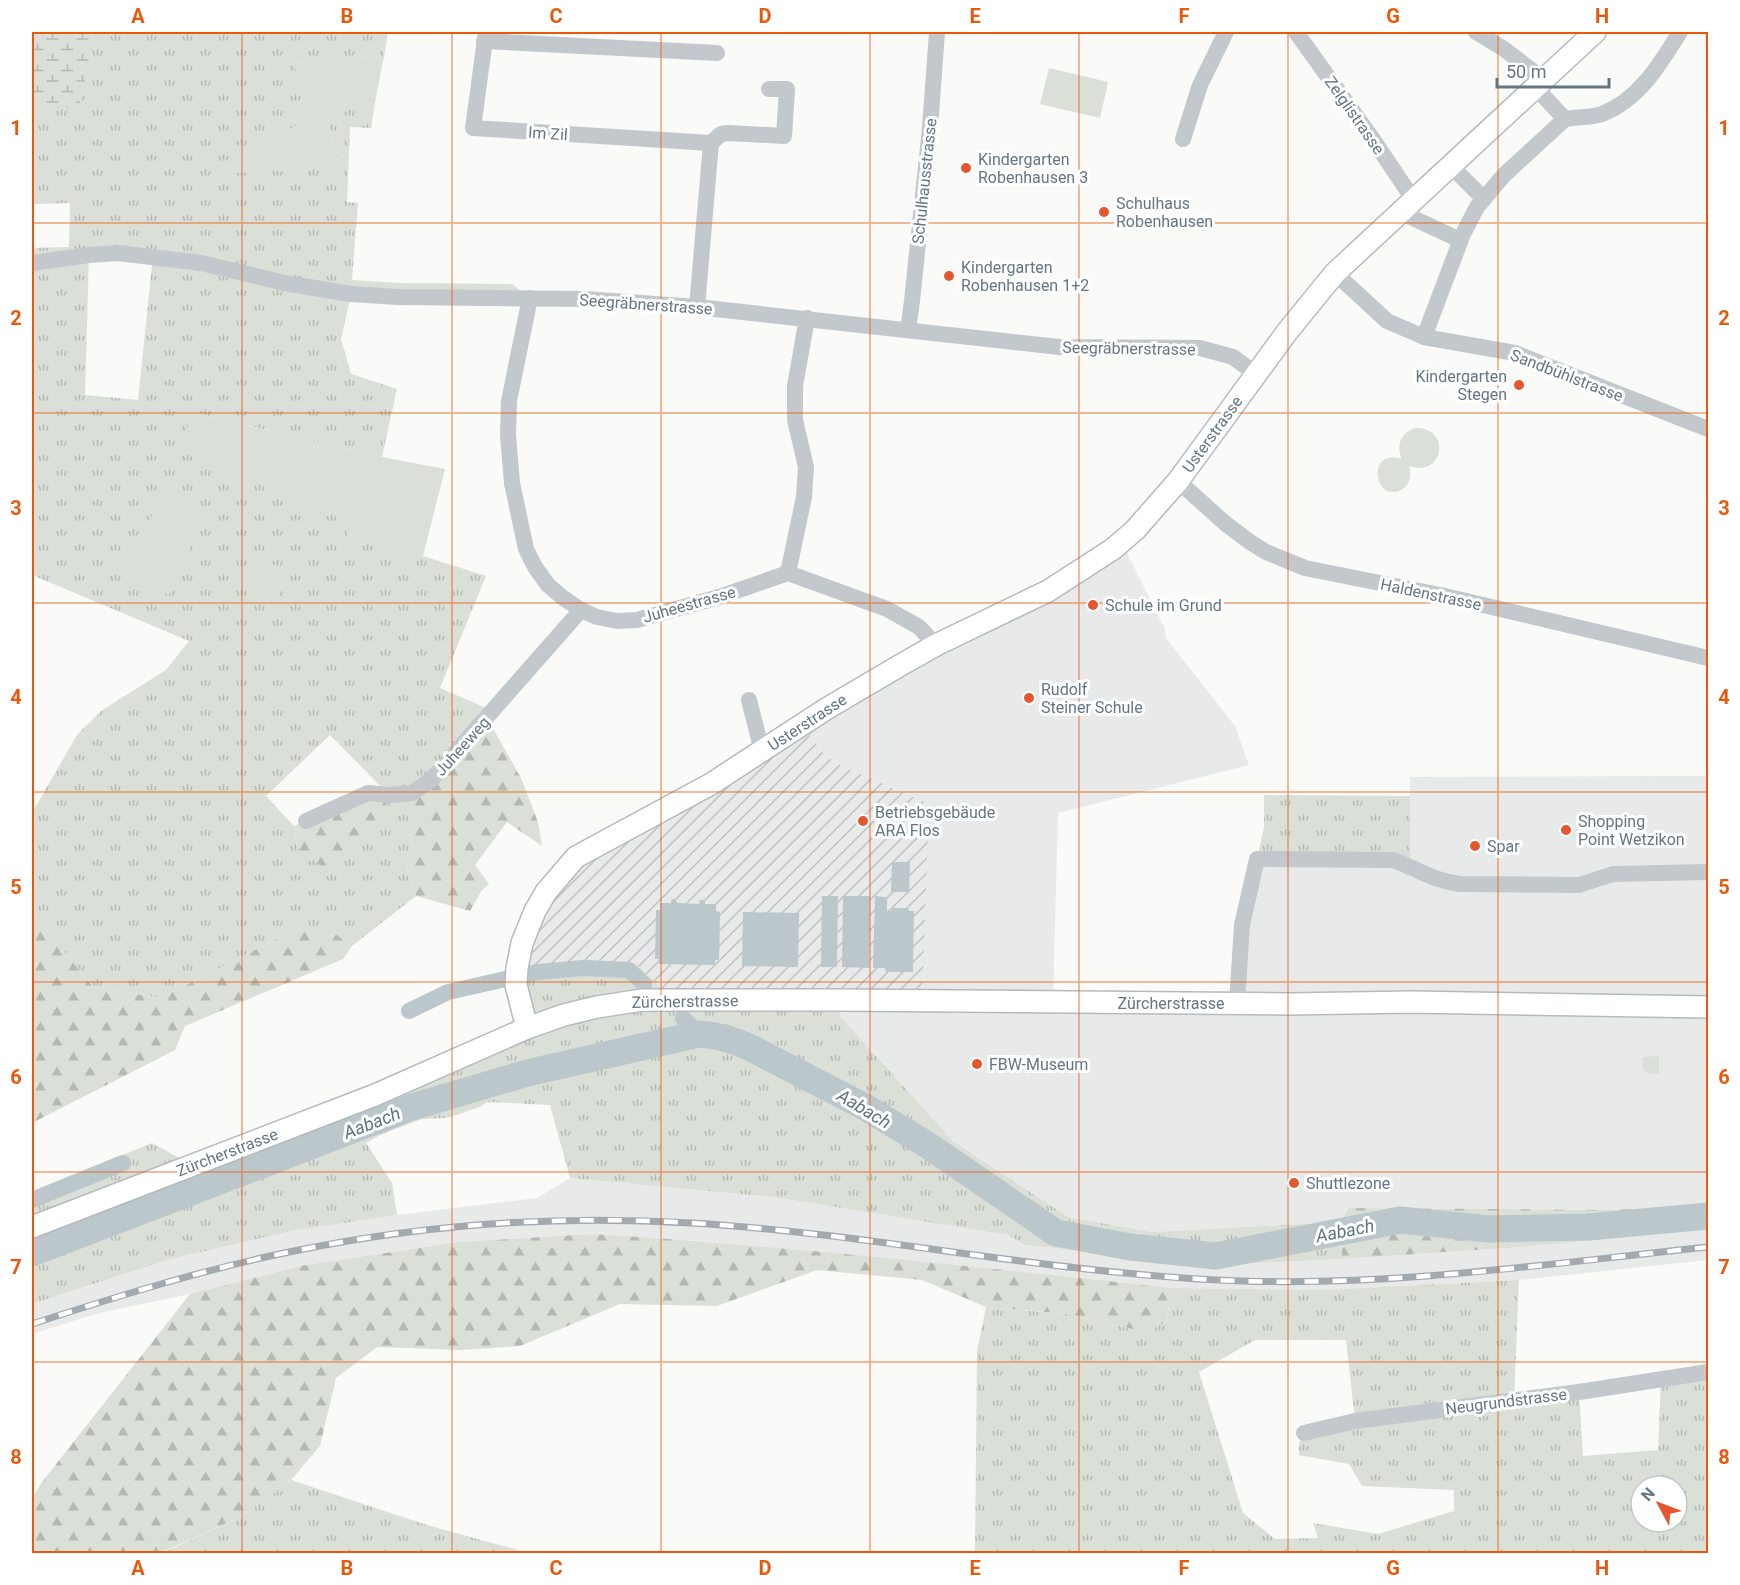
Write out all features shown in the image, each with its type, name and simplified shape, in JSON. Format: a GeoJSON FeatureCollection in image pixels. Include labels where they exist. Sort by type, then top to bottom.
{"type":"FeatureCollection","features":[{"type":"Feature","properties":{"kind":"main road","name":"Usterstrasse"},"geometry":{"type":"LineString","coordinates":[[527,1028],[517,977],[522,943],[535,911],[558,876],[576,857],[711,784],[826,709],[936,645],[1048,591],[1102,557],[1135,530],[1178,481],[1256,374],[1335,273],[1595,32]]}},
{"type":"Feature","properties":{"kind":"main road","name":"Zürcherstrasse"},"geometry":{"type":"LineString","coordinates":[[32,1227],[375,1095],[527,1028],[564,1015],[642,1000],[1411,1002],[1708,1007]]}},
{"type":"Feature","properties":{"kind":"street","name":"Schulhausstrasse"},"geometry":{"type":"LineString","coordinates":[[908,330],[930,128],[937,32]]}},
{"type":"Feature","properties":{"kind":"street"},"geometry":{"type":"LineString","coordinates":[[1183,139],[1200,85],[1226,32]]}},
{"type":"Feature","properties":{"kind":"street","name":"Zelglistrasse"},"geometry":{"type":"LineString","coordinates":[[1296,32],[1374,141],[1406,206]]}},
{"type":"Feature","properties":{"kind":"street"},"geometry":{"type":"LineString","coordinates":[[1476,32],[1512,54],[1539,83],[1565,119]]}},
{"type":"Feature","properties":{"kind":"street"},"geometry":{"type":"LineString","coordinates":[[1424,337],[1460,240],[1477,207],[1504,175],[1565,119],[1600,115],[1633,95],[1660,63],[1680,32]]}},
{"type":"Feature","properties":{"kind":"street","name":"Im Zil"},"geometry":{"type":"LineString","coordinates":[[717,53],[485,36],[473,128],[711,143],[721,134],[728,133],[784,136],[787,89],[769,89]]}},
{"type":"Feature","properties":{"kind":"street"},"geometry":{"type":"LineString","coordinates":[[697,307],[711,143]]}},
{"type":"Feature","properties":{"kind":"street"},"geometry":{"type":"LineString","coordinates":[[1450,165],[1484,199]]}},
{"type":"Feature","properties":{"kind":"street"},"geometry":{"type":"LineString","coordinates":[[1406,206],[1460,240]]}},
{"type":"Feature","properties":{"kind":"street","name":"Seegräbnerstrasse"},"geometry":{"type":"LineString","coordinates":[[32,263],[118,253],[201,263],[285,283],[351,294],[398,297],[585,299],[697,307],[1082,348],[1200,348],[1233,357],[1256,374]]}},
{"type":"Feature","properties":{"kind":"street","name":"Sandbühlstrasse"},"geometry":{"type":"LineString","coordinates":[[1335,273],[1387,321],[1424,337],[1515,353],[1708,429]]}},
{"type":"Feature","properties":{"kind":"street","name":"Juheestrasse"},"geometry":{"type":"LineString","coordinates":[[530,298],[509,401],[508,435],[512,483],[526,549],[548,585],[581,610],[597,617],[617,621],[637,620],[719,597],[788,573]]}},
{"type":"Feature","properties":{"kind":"street"},"geometry":{"type":"LineString","coordinates":[[807,318],[795,386],[795,420],[806,467],[804,497],[788,573],[887,609],[919,627],[936,645]]}},
{"type":"Feature","properties":{"kind":"street","name":"Haldenstrasse"},"geometry":{"type":"LineString","coordinates":[[1178,481],[1250,542],[1266,552],[1305,568],[1444,596],[1708,658]]}},
{"type":"Feature","properties":{"kind":"street","name":"Juheeweg"},"geometry":{"type":"LineString","coordinates":[[306,821],[368,793],[389,795],[412,793],[432,778],[581,610]]}},
{"type":"Feature","properties":{"kind":"street","name":"Usterstrasse"},"geometry":{"type":"LineString","coordinates":[[749,700],[762,751]]}},
{"type":"Feature","properties":{"kind":"street","name":"Zürcherstrasse"},"geometry":{"type":"LineString","coordinates":[[1237,1003],[1242,925],[1257,859],[1393,860],[1410,866],[1427,877],[1460,884],[1579,885],[1613,874],[1708,872]]}},
{"type":"Feature","properties":{"kind":"street","name":"Neugrundstrasse"},"geometry":{"type":"LineString","coordinates":[[1304,1433],[1355,1420],[1579,1392],[1708,1372]]}},
{"type":"Feature","properties":{"kind":"shaded area"},"geometry":{"type":"Polygon","coordinates":[[[1121,541],[1165,629],[1166,638],[1235,726],[1249,765],[1058,813],[1053,1002],[1237,1003],[1257,859],[1410,866],[1410,777],[1708,776],[1708,1205],[1611,1210],[1349,1208],[1340,1222],[1152,1232],[1068,1217],[953,1141],[840,1016],[842,1000],[929,804],[836,763],[823,753],[802,724],[1121,541]]]}},
{"type":"Feature","properties":{"kind":"shaded area"},"geometry":{"type":"Polygon","coordinates":[[[802,724],[823,753],[836,763],[929,804],[922,1001],[672,1000],[517,968],[558,876],[802,724]]]}},
{"type":"Feature","properties":{"kind":"shaded area"},"geometry":{"type":"Polygon","coordinates":[[[892,862],[910,862],[909,892],[891,892],[892,862]]]}},
{"type":"Feature","properties":{"kind":"shaded area"},"geometry":{"type":"Polygon","coordinates":[[[822,896],[838,896],[837,967],[821,967],[822,896]]]}},
{"type":"Feature","properties":{"kind":"shaded area"},"geometry":{"type":"Polygon","coordinates":[[[843,896],[870,896],[869,968],[842,967],[843,896]]]}},
{"type":"Feature","properties":{"kind":"shaded area"},"geometry":{"type":"Polygon","coordinates":[[[875,896],[887,897],[887,911],[892,911],[892,908],[908,908],[909,911],[914,911],[913,972],[886,972],[885,968],[873,968],[875,896]]]}},
{"type":"Feature","properties":{"kind":"shaded area"},"geometry":{"type":"Polygon","coordinates":[[[672,899],[676,899],[677,903],[699,904],[700,900],[705,900],[705,904],[716,904],[716,911],[720,912],[719,960],[715,960],[715,965],[659,964],[659,959],[655,959],[656,910],[660,910],[660,903],[671,903],[672,899]]]}},
{"type":"Feature","properties":{"kind":"shaded area"},"geometry":{"type":"Polygon","coordinates":[[[743,912],[799,913],[798,967],[742,966],[743,912]]]}},
{"type":"Feature","properties":{"kind":"shaded area"},"geometry":{"type":"Polygon","coordinates":[[[570,1178],[773,1197],[1008,1235],[1025,1245],[1216,1265],[1521,1247],[1708,1229],[1708,1260],[1519,1280],[1322,1290],[1172,1288],[926,1262],[700,1241],[593,1234],[459,1242],[305,1265],[190,1294],[99,1313],[32,1334],[32,1304],[167,1260],[292,1231],[397,1215],[537,1198],[570,1178]]]}},
{"type":"Feature","properties":{"kind":"green space"},"geometry":{"type":"Polygon","coordinates":[[[32,32],[388,32],[384,56],[294,63],[309,117],[230,170],[338,167],[328,119],[376,97],[371,128],[350,127],[347,202],[358,203],[352,280],[399,283],[512,284],[530,298],[351,295],[341,339],[351,374],[397,389],[382,457],[191,412],[352,523],[348,536],[486,576],[440,688],[493,711],[419,848],[406,867],[416,896],[352,946],[337,935],[294,930],[161,998],[94,988],[32,913],[32,813],[77,735],[101,711],[166,670],[189,641],[32,575],[32,248],[69,247],[70,203],[32,204],[32,32]],[[89,255],[85,395],[138,400],[153,256],[89,255]],[[330,735],[266,796],[294,826],[297,848],[389,795],[330,735]]]}},
{"type":"Feature","properties":{"kind":"green space"},"geometry":{"type":"Polygon","coordinates":[[[32,32],[96,32],[78,110],[32,100],[32,32]]]}},
{"type":"Feature","properties":{"kind":"green space"},"geometry":{"type":"Polygon","coordinates":[[[384,56],[376,97],[328,119],[338,167],[237,173],[230,170],[308,117],[294,63],[384,56]]]}},
{"type":"Feature","properties":{"kind":"green space"},"geometry":{"type":"Polygon","coordinates":[[[1049,68],[1108,82],[1100,118],[1040,104],[1049,68]]]}},
{"type":"Feature","properties":{"kind":"green space"},"geometry":{"type":"Polygon","coordinates":[[[191,412],[382,457],[445,469],[423,556],[348,536],[351,523],[181,452],[191,412]]]}},
{"type":"Feature","properties":{"kind":"green space"},"geometry":{"type":"Polygon","coordinates":[[[1414,428],[1426,430],[1439,442],[1436,459],[1430,465],[1421,468],[1409,466],[1410,478],[1406,486],[1394,492],[1386,490],[1378,476],[1378,468],[1382,461],[1390,458],[1402,459],[1399,449],[1400,441],[1414,428]]]}},
{"type":"Feature","properties":{"kind":"green space"},"geometry":{"type":"Polygon","coordinates":[[[164,492],[206,511],[169,595],[123,573],[164,492]]]}},
{"type":"Feature","properties":{"kind":"green space"},"geometry":{"type":"Polygon","coordinates":[[[262,553],[291,582],[266,607],[237,578],[262,553]]]}},
{"type":"Feature","properties":{"kind":"green space"},"geometry":{"type":"Polygon","coordinates":[[[487,718],[521,778],[538,822],[542,846],[507,822],[475,865],[489,884],[482,890],[470,911],[416,896],[406,867],[419,848],[405,808],[412,793],[487,718]]]}},
{"type":"Feature","properties":{"kind":"green space"},"geometry":{"type":"Polygon","coordinates":[[[368,793],[389,795],[376,832],[323,867],[297,848],[294,826],[368,793]]]}},
{"type":"Feature","properties":{"kind":"green space"},"geometry":{"type":"Polygon","coordinates":[[[1264,795],[1410,796],[1410,866],[1257,859],[1264,828],[1264,795]]]}},
{"type":"Feature","properties":{"kind":"green space"},"geometry":{"type":"Polygon","coordinates":[[[32,913],[94,988],[161,998],[294,930],[337,935],[352,946],[343,959],[185,1026],[175,1050],[32,1123],[32,913]]]}},
{"type":"Feature","properties":{"kind":"green space"},"geometry":{"type":"Polygon","coordinates":[[[583,960],[637,964],[672,1000],[842,1000],[840,1016],[953,1141],[1068,1217],[1152,1232],[1340,1222],[1342,1259],[1216,1265],[1025,1245],[1008,1235],[773,1197],[570,1178],[550,1105],[487,1102],[480,1107],[447,1118],[422,1119],[382,1134],[366,1143],[392,1183],[397,1215],[292,1231],[167,1260],[32,1304],[32,1192],[152,1143],[192,1165],[527,1028],[517,968],[583,960]]]}},
{"type":"Feature","properties":{"kind":"green space"},"geometry":{"type":"Polygon","coordinates":[[[1659,1056],[1659,1074],[1645,1072],[1642,1066],[1643,1057],[1659,1056]]]}},
{"type":"Feature","properties":{"kind":"green space"},"geometry":{"type":"Polygon","coordinates":[[[1708,1205],[1708,1229],[1521,1247],[1342,1259],[1340,1222],[1349,1208],[1611,1210],[1708,1205]]]}},
{"type":"Feature","properties":{"kind":"green space"},"geometry":{"type":"Polygon","coordinates":[[[593,1234],[811,1251],[1172,1288],[1166,1322],[1146,1332],[1067,1314],[986,1307],[922,1280],[817,1270],[717,1306],[620,1304],[520,1346],[461,1350],[377,1347],[336,1378],[320,1446],[291,1480],[242,1516],[160,1553],[32,1553],[32,1499],[42,1482],[190,1294],[305,1265],[459,1242],[593,1234]]]}},
{"type":"Feature","properties":{"kind":"green space"},"geometry":{"type":"Polygon","coordinates":[[[1519,1280],[1514,1400],[1579,1392],[1583,1456],[1658,1450],[1661,1380],[1708,1372],[1708,1553],[1522,1554],[1521,1551],[1457,1551],[1457,1554],[975,1554],[977,1351],[986,1307],[1067,1314],[1146,1332],[1166,1322],[1172,1288],[1322,1290],[1519,1280]],[[1255,1340],[1199,1372],[1243,1513],[1275,1539],[1318,1538],[1313,1523],[1378,1534],[1454,1511],[1454,1490],[1362,1486],[1349,1464],[1299,1455],[1299,1443],[1304,1433],[1355,1420],[1346,1340],[1255,1340]]]}},
{"type":"Feature","properties":{"kind":"green space"},"geometry":{"type":"Polygon","coordinates":[[[291,1480],[430,1526],[529,1553],[160,1554],[242,1516],[291,1480]]]}},
{"type":"Feature","properties":{"kind":"waterway"},"geometry":{"type":"LineString","coordinates":[[409,1011],[448,992],[537,972],[584,968],[629,970],[644,984]]}},
{"type":"Feature","properties":{"kind":"waterway"},"geometry":{"type":"LineString","coordinates":[[683,1018],[699,1034]]}},
{"type":"Feature","properties":{"kind":"waterway","name":"Aabach"},"geometry":{"type":"LineString","coordinates":[[32,1253],[412,1107],[527,1073],[699,1034],[732,1040],[745,1045],[865,1107],[926,1144],[1056,1233],[1130,1247],[1216,1256],[1400,1220],[1489,1229],[1589,1227],[1708,1216]]}},
{"type":"Feature","properties":{"kind":"waterway"},"geometry":{"type":"LineString","coordinates":[[32,1200],[123,1163]]}},
{"type":"Feature","properties":{"kind":"railway"},"geometry":{"type":"LineString","coordinates":[[32,1324],[162,1284],[294,1251],[442,1228],[542,1221],[642,1221],[761,1228],[1104,1271],[1242,1281],[1300,1282],[1417,1277],[1708,1247]]}},
{"type":"Feature","properties":{"kind":"place","name":"Kindergarten Robenhausen 3"},"geometry":{"type":"Point","coordinates":[966,168]}},
{"type":"Feature","properties":{"kind":"place","name":"Schulhaus Robenhausen"},"geometry":{"type":"Point","coordinates":[1104,212]}},
{"type":"Feature","properties":{"kind":"place","name":"Kindergarten Robenhausen 1+2"},"geometry":{"type":"Point","coordinates":[949,276]}},
{"type":"Feature","properties":{"kind":"place","name":"Kindergarten Stegen"},"geometry":{"type":"Point","coordinates":[1519,385]}},
{"type":"Feature","properties":{"kind":"place","name":"Schule im Grund"},"geometry":{"type":"Point","coordinates":[1093,605]}},
{"type":"Feature","properties":{"kind":"place","name":"Rudolf Steiner Schule"},"geometry":{"type":"Point","coordinates":[1029,698]}},
{"type":"Feature","properties":{"kind":"place","name":"Betriebsgebäude ARA Flos"},"geometry":{"type":"Point","coordinates":[863,821]}},
{"type":"Feature","properties":{"kind":"place","name":"Shopping Point Wetzikon"},"geometry":{"type":"Point","coordinates":[1566,830]}},
{"type":"Feature","properties":{"kind":"place","name":"Spar"},"geometry":{"type":"Point","coordinates":[1475,846]}},
{"type":"Feature","properties":{"kind":"place","name":"FBW-Museum"},"geometry":{"type":"Point","coordinates":[977,1064]}},
{"type":"Feature","properties":{"kind":"place","name":"Shuttlezone"},"geometry":{"type":"Point","coordinates":[1294,1183]}}]}
